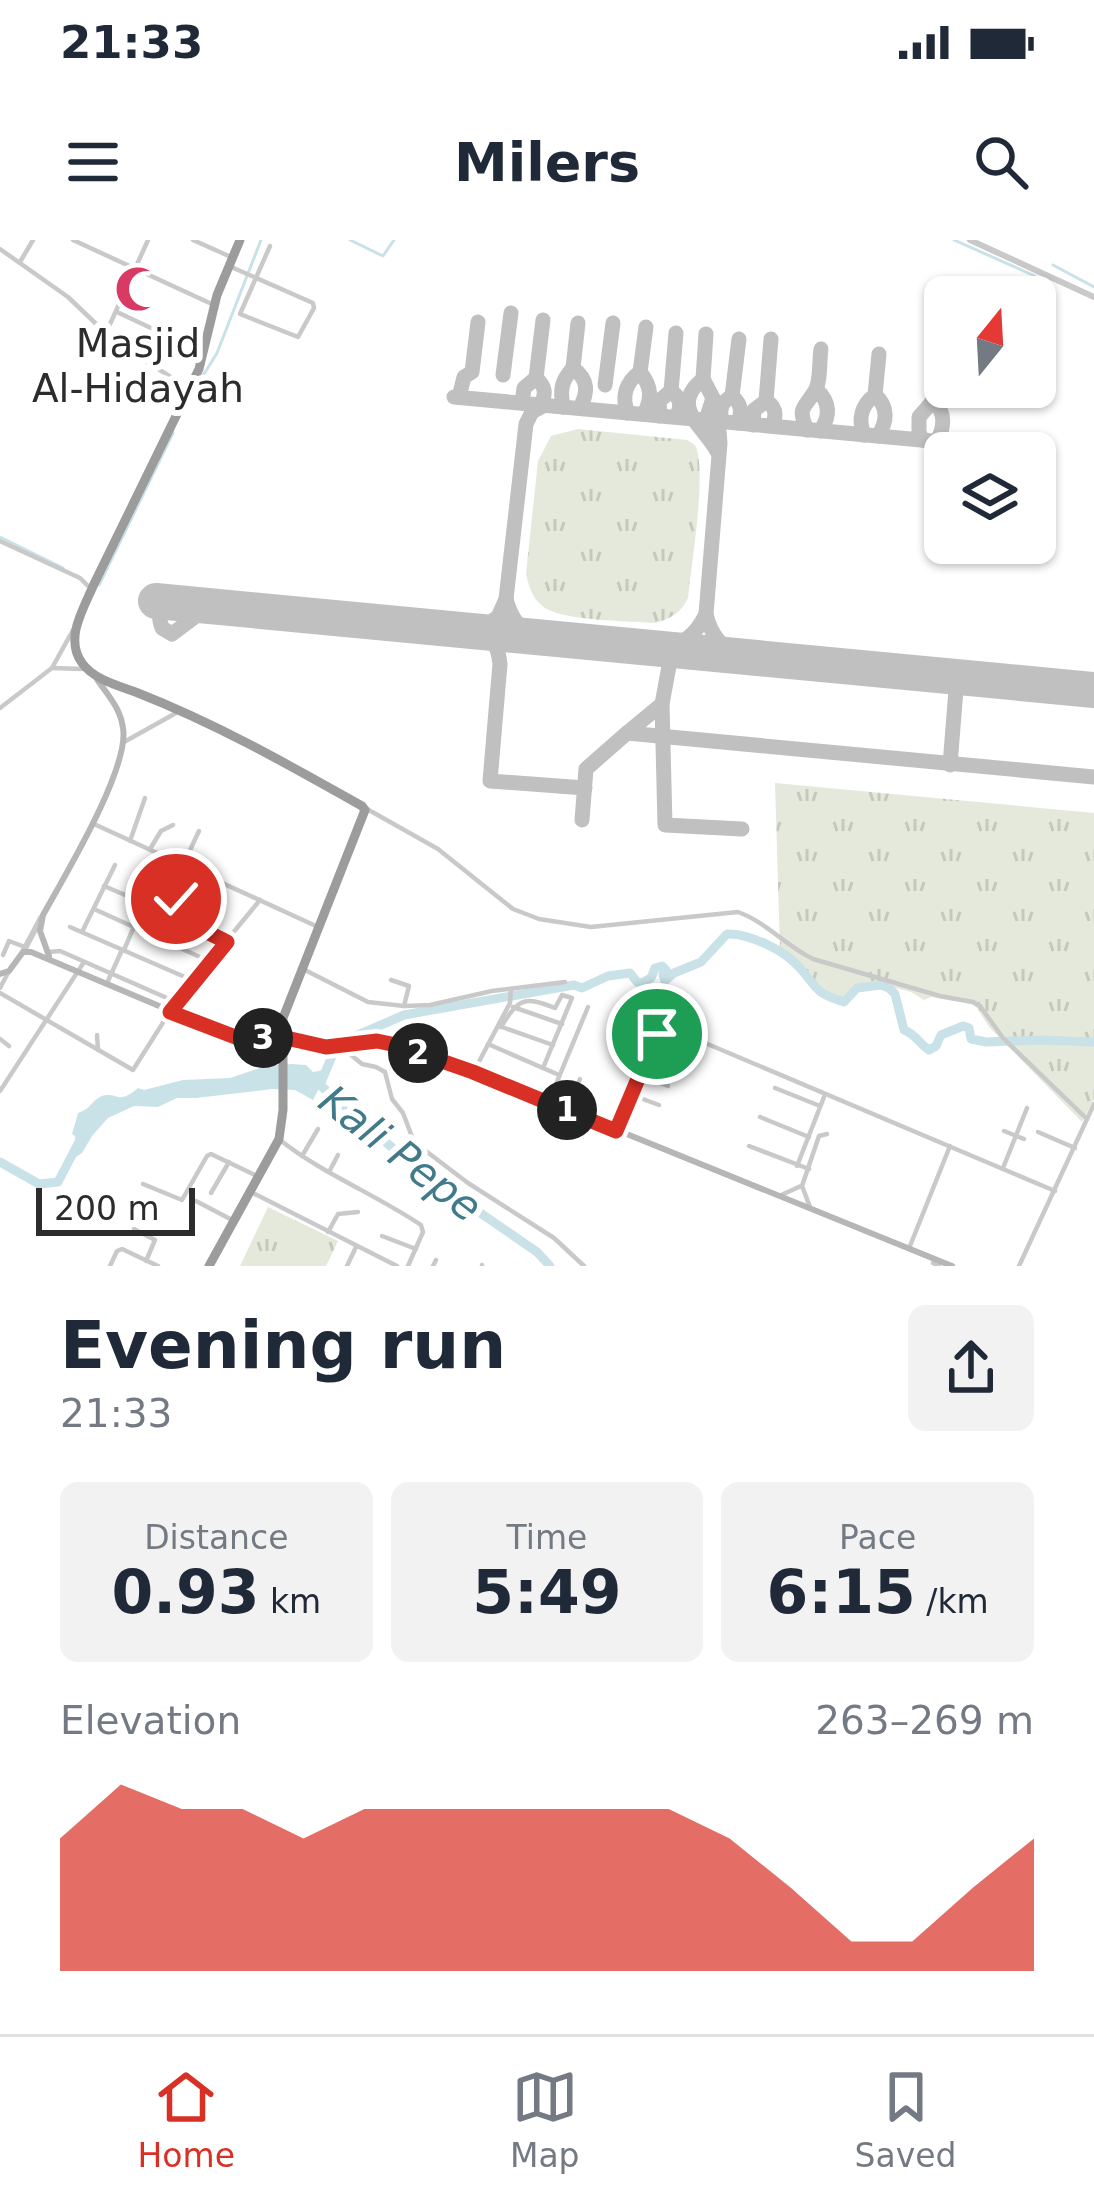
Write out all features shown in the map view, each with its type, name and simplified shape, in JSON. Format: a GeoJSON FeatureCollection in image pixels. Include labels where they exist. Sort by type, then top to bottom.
{"type":"FeatureCollection","features":[{"type":"Feature","properties":{"kind":"highway"},"geometry":{"type":"LineString","coordinates":[[209,1266],[279,1139],[285,1010],[367,811],[204,719],[105,681],[81,662],[76,649],[78,620],[204,353],[214,305],[240,240]]}},
{"type":"Feature","properties":{"kind":"highway"},"geometry":{"type":"LineString","coordinates":[[344,795],[355,807],[358,829]]}},
{"type":"Feature","properties":{"kind":"main road"},"geometry":{"type":"LineString","coordinates":[[49,956],[40,931],[43,915],[93,824],[124,742],[116,704],[91,672]]}},
{"type":"Feature","properties":{"kind":"main road"},"geometry":{"type":"LineString","coordinates":[[4,972],[24,949],[82,966],[107,983],[235,1038],[282,1037],[326,1047],[383,1042],[473,1072],[952,1266]]}},
{"type":"Feature","properties":{"kind":"street"},"geometry":{"type":"LineString","coordinates":[[20,262],[33,240]]}},
{"type":"Feature","properties":{"kind":"street"},"geometry":{"type":"LineString","coordinates":[[73,240],[214,305]]}},
{"type":"Feature","properties":{"kind":"street"},"geometry":{"type":"LineString","coordinates":[[106,333],[148,240]]}},
{"type":"Feature","properties":{"kind":"street"},"geometry":{"type":"LineString","coordinates":[[193,240],[252,276],[314,304],[301,335],[293,337],[241,315],[252,276],[270,246]]}},
{"type":"Feature","properties":{"kind":"street"},"geometry":{"type":"LineString","coordinates":[[970,240],[1094,297]]}},
{"type":"Feature","properties":{"kind":"street"},"geometry":{"type":"LineString","coordinates":[[0,249],[68,297],[106,333],[189,388]]}},
{"type":"Feature","properties":{"kind":"street"},"geometry":{"type":"LineString","coordinates":[[116,312],[204,353]]}},
{"type":"Feature","properties":{"kind":"street"},"geometry":{"type":"LineString","coordinates":[[0,541],[94,585]]}},
{"type":"Feature","properties":{"kind":"street"},"geometry":{"type":"LineString","coordinates":[[0,708],[52,668],[78,620]]}},
{"type":"Feature","properties":{"kind":"street"},"geometry":{"type":"LineString","coordinates":[[52,668],[91,672]]}},
{"type":"Feature","properties":{"kind":"street"},"geometry":{"type":"LineString","coordinates":[[124,742],[180,710]]}},
{"type":"Feature","properties":{"kind":"street"},"geometry":{"type":"LineString","coordinates":[[130,841],[145,798]]}},
{"type":"Feature","properties":{"kind":"street"},"geometry":{"type":"LineString","coordinates":[[367,811],[439,849],[525,914],[591,927],[737,912],[813,959],[973,1002],[1010,1046],[1087,1119]]}},
{"type":"Feature","properties":{"kind":"street"},"geometry":{"type":"LineString","coordinates":[[358,829],[370,819],[387,819]]}},
{"type":"Feature","properties":{"kind":"street"},"geometry":{"type":"LineString","coordinates":[[93,824],[318,927]]}},
{"type":"Feature","properties":{"kind":"street"},"geometry":{"type":"LineString","coordinates":[[150,849],[158,835],[173,826]]}},
{"type":"Feature","properties":{"kind":"street"},"geometry":{"type":"LineString","coordinates":[[184,865],[199,831]]}},
{"type":"Feature","properties":{"kind":"street"},"geometry":{"type":"LineString","coordinates":[[82,932],[115,865]]}},
{"type":"Feature","properties":{"kind":"street"},"geometry":{"type":"LineString","coordinates":[[183,920],[206,874]]}},
{"type":"Feature","properties":{"kind":"street"},"geometry":{"type":"LineString","coordinates":[[189,909],[176,897],[187,881],[199,888]]}},
{"type":"Feature","properties":{"kind":"street"},"geometry":{"type":"LineString","coordinates":[[104,886],[148,901],[227,942]]}},
{"type":"Feature","properties":{"kind":"street"},"geometry":{"type":"LineString","coordinates":[[4,972],[0,990],[133,1070],[176,1002],[260,900]]}},
{"type":"Feature","properties":{"kind":"street"},"geometry":{"type":"LineString","coordinates":[[107,983],[144,903]]}},
{"type":"Feature","properties":{"kind":"street"},"geometry":{"type":"LineString","coordinates":[[94,909],[211,962]]}},
{"type":"Feature","properties":{"kind":"street"},"geometry":{"type":"LineString","coordinates":[[3,955],[9,941],[24,949],[43,915]]}},
{"type":"Feature","properties":{"kind":"street"},"geometry":{"type":"LineString","coordinates":[[70,927],[194,981]]}},
{"type":"Feature","properties":{"kind":"street"},"geometry":{"type":"LineString","coordinates":[[1,1091],[82,966],[176,1002]]}},
{"type":"Feature","properties":{"kind":"street"},"geometry":{"type":"LineString","coordinates":[[302,968],[368,1002],[404,1006],[511,998],[556,1007],[564,994],[572,998],[543,1068]]}},
{"type":"Feature","properties":{"kind":"street"},"geometry":{"type":"LineString","coordinates":[[391,980],[409,986],[404,1006]]}},
{"type":"Feature","properties":{"kind":"street"},"geometry":{"type":"LineString","coordinates":[[511,998],[565,982]]}},
{"type":"Feature","properties":{"kind":"street"},"geometry":{"type":"LineString","coordinates":[[160,1007],[164,997]]}},
{"type":"Feature","properties":{"kind":"street"},"geometry":{"type":"LineString","coordinates":[[511,998],[562,1024]]}},
{"type":"Feature","properties":{"kind":"street"},"geometry":{"type":"LineString","coordinates":[[473,1072],[511,998]]}},
{"type":"Feature","properties":{"kind":"street"},"geometry":{"type":"LineString","coordinates":[[548,1102],[588,1006]]}},
{"type":"Feature","properties":{"kind":"street"},"geometry":{"type":"LineString","coordinates":[[499,1026],[553,1046]]}},
{"type":"Feature","properties":{"kind":"street"},"geometry":{"type":"LineString","coordinates":[[616,1131],[658,1031],[677,1042]]}},
{"type":"Feature","properties":{"kind":"street"},"geometry":{"type":"LineString","coordinates":[[97,1035],[98,1051]]}},
{"type":"Feature","properties":{"kind":"street"},"geometry":{"type":"LineString","coordinates":[[691,1036],[1055,1191]]}},
{"type":"Feature","properties":{"kind":"street"},"geometry":{"type":"LineString","coordinates":[[0,1039],[9,1046]]}},
{"type":"Feature","properties":{"kind":"street"},"geometry":{"type":"LineString","coordinates":[[487,1043],[560,1075]]}},
{"type":"Feature","properties":{"kind":"street"},"geometry":{"type":"LineString","coordinates":[[339,1047],[364,1066],[385,1072],[392,1099],[414,1142],[554,1238],[584,1266]]}},
{"type":"Feature","properties":{"kind":"street"},"geometry":{"type":"LineString","coordinates":[[649,1054],[675,1064]]}},
{"type":"Feature","properties":{"kind":"street"},"geometry":{"type":"LineString","coordinates":[[640,1075],[668,1086]]}},
{"type":"Feature","properties":{"kind":"street"},"geometry":{"type":"LineString","coordinates":[[566,1110],[580,1079]]}},
{"type":"Feature","properties":{"kind":"street"},"geometry":{"type":"LineString","coordinates":[[775,1088],[820,1106]]}},
{"type":"Feature","properties":{"kind":"street"},"geometry":{"type":"LineString","coordinates":[[632,1095],[659,1106]]}},
{"type":"Feature","properties":{"kind":"street"},"geometry":{"type":"LineString","coordinates":[[797,1166],[824,1097]]}},
{"type":"Feature","properties":{"kind":"street"},"geometry":{"type":"LineString","coordinates":[[1019,1266],[1094,1104]]}},
{"type":"Feature","properties":{"kind":"street"},"geometry":{"type":"LineString","coordinates":[[1003,1168],[1020,1137],[1027,1108]]}},
{"type":"Feature","properties":{"kind":"street"},"geometry":{"type":"LineString","coordinates":[[760,1117],[808,1137]]}},
{"type":"Feature","properties":{"kind":"street"},"geometry":{"type":"LineString","coordinates":[[302,1156],[318,1129]]}},
{"type":"Feature","properties":{"kind":"street"},"geometry":{"type":"LineString","coordinates":[[1004,1131],[1020,1137]]}},
{"type":"Feature","properties":{"kind":"street"},"geometry":{"type":"LineString","coordinates":[[1038,1132],[1075,1148]]}},
{"type":"Feature","properties":{"kind":"street"},"geometry":{"type":"LineString","coordinates":[[1082,1132],[1094,1138]]}},
{"type":"Feature","properties":{"kind":"street"},"geometry":{"type":"LineString","coordinates":[[811,1209],[802,1186],[819,1136],[827,1134]]}},
{"type":"Feature","properties":{"kind":"street"},"geometry":{"type":"LineString","coordinates":[[279,1139],[421,1225],[423,1232],[408,1266]]}},
{"type":"Feature","properties":{"kind":"street"},"geometry":{"type":"LineString","coordinates":[[749,1146],[809,1169]]}},
{"type":"Feature","properties":{"kind":"street"},"geometry":{"type":"LineString","coordinates":[[909,1249],[950,1146]]}},
{"type":"Feature","properties":{"kind":"street"},"geometry":{"type":"LineString","coordinates":[[143,1184],[182,1200],[208,1154],[259,1177]]}},
{"type":"Feature","properties":{"kind":"street"},"geometry":{"type":"LineString","coordinates":[[329,1172],[338,1155]]}},
{"type":"Feature","properties":{"kind":"street"},"geometry":{"type":"LineString","coordinates":[[208,1200],[229,1162]]}},
{"type":"Feature","properties":{"kind":"street"},"geometry":{"type":"LineString","coordinates":[[779,1196],[802,1186]]}},
{"type":"Feature","properties":{"kind":"street"},"geometry":{"type":"LineString","coordinates":[[251,1192],[397,1266]]}},
{"type":"Feature","properties":{"kind":"street"},"geometry":{"type":"LineString","coordinates":[[196,1201],[208,1200],[234,1221]]}},
{"type":"Feature","properties":{"kind":"street"},"geometry":{"type":"LineString","coordinates":[[328,1232],[338,1214],[358,1212]]}},
{"type":"Feature","properties":{"kind":"street"},"geometry":{"type":"LineString","coordinates":[[134,1229],[155,1240],[146,1261]]}},
{"type":"Feature","properties":{"kind":"street"},"geometry":{"type":"LineString","coordinates":[[382,1237],[416,1250]]}},
{"type":"Feature","properties":{"kind":"street"},"geometry":{"type":"LineString","coordinates":[[347,1266],[356,1247]]}},
{"type":"Feature","properties":{"kind":"street"},"geometry":{"type":"LineString","coordinates":[[110,1266],[119,1250],[158,1266]]}},
{"type":"Feature","properties":{"kind":"green space"},"geometry":{"type":"Polygon","coordinates":[[[578,429],[687,440],[696,446],[700,486],[688,598],[666,620],[567,616],[545,608],[532,593],[526,574],[538,461],[551,436],[578,429]]]}},
{"type":"Feature","properties":{"kind":"green space"},"geometry":{"type":"Polygon","coordinates":[[[775,783],[1094,813],[1094,1099],[1082,1122],[971,1004],[924,1000],[878,983],[849,1000],[819,987],[787,962],[790,956],[780,950],[775,783]]]}},
{"type":"Feature","properties":{"kind":"green space"},"geometry":{"type":"Polygon","coordinates":[[[268,1207],[338,1241],[326,1266],[240,1266],[268,1207]]]}},
{"type":"Feature","properties":{"kind":"water"},"geometry":{"type":"Polygon","coordinates":[[[306,1065],[313,1072],[329,1069],[313,1100],[295,1090],[272,1089],[177,1098],[158,1107],[134,1106],[108,1118],[76,1157],[72,1134],[78,1113],[102,1096],[122,1097],[138,1088],[230,1078],[266,1066],[306,1065]]]}},
{"type":"Feature","properties":{"kind":"waterway"},"geometry":{"type":"LineString","coordinates":[[193,392],[217,353],[261,240]]}},
{"type":"Feature","properties":{"kind":"waterway"},"geometry":{"type":"LineString","coordinates":[[350,240],[383,256],[394,240]]}},
{"type":"Feature","properties":{"kind":"waterway"},"geometry":{"type":"LineString","coordinates":[[954,240],[1035,276]]}},
{"type":"Feature","properties":{"kind":"waterway"},"geometry":{"type":"LineString","coordinates":[[1053,265],[1094,287]]}},
{"type":"Feature","properties":{"kind":"waterway"},"geometry":{"type":"LineString","coordinates":[[99,585],[173,433]]}},
{"type":"Feature","properties":{"kind":"waterway"},"geometry":{"type":"LineString","coordinates":[[0,537],[63,568]]}},
{"type":"Feature","properties":{"kind":"waterway"},"geometry":{"type":"LineString","coordinates":[[320,1085],[337,1044],[404,1015],[574,985],[582,988],[608,976],[630,973],[642,983],[662,966],[665,981],[701,962],[727,934],[775,949],[821,992],[844,1002],[857,988],[889,988],[895,994],[904,1030],[929,1050],[941,1035],[963,1026],[969,1028],[971,1039],[986,1042],[1094,1042]]}},
{"type":"Feature","properties":{"kind":"waterway","name":"Kali Pepe"},"geometry":{"type":"LineString","coordinates":[[315,1083],[418,1170],[537,1252],[550,1266]]}},
{"type":"Feature","properties":{"kind":"waterway","name":"Kali Pepe"},"geometry":{"type":"LineString","coordinates":[[0,1162],[39,1184],[58,1182],[81,1138]]}},
{"type":"Feature","properties":{"kind":"taxiway"},"geometry":{"type":"LineString","coordinates":[[503,375],[511,313]]}},
{"type":"Feature","properties":{"kind":"taxiway"},"geometry":{"type":"LineString","coordinates":[[536,378],[543,320]]}},
{"type":"Feature","properties":{"kind":"taxiway"},"geometry":{"type":"LineString","coordinates":[[459,397],[464,377],[472,372],[478,322]]}},
{"type":"Feature","properties":{"kind":"taxiway"},"geometry":{"type":"LineString","coordinates":[[573,368],[578,323]]}},
{"type":"Feature","properties":{"kind":"taxiway"},"geometry":{"type":"LineString","coordinates":[[605,385],[613,323]]}},
{"type":"Feature","properties":{"kind":"taxiway"},"geometry":{"type":"LineString","coordinates":[[640,372],[646,327]]}},
{"type":"Feature","properties":{"kind":"taxiway"},"geometry":{"type":"LineString","coordinates":[[671,391],[676,333]]}},
{"type":"Feature","properties":{"kind":"taxiway"},"geometry":{"type":"LineString","coordinates":[[703,379],[706,334]]}},
{"type":"Feature","properties":{"kind":"taxiway"},"geometry":{"type":"LineString","coordinates":[[732,396],[739,339]]}},
{"type":"Feature","properties":{"kind":"taxiway"},"geometry":{"type":"LineString","coordinates":[[766,401],[771,339]]}},
{"type":"Feature","properties":{"kind":"taxiway"},"geometry":{"type":"LineString","coordinates":[[807,430],[802,412],[817,387],[821,349]]}},
{"type":"Feature","properties":{"kind":"taxiway"},"geometry":{"type":"LineString","coordinates":[[864,435],[862,413],[875,395],[879,354]]}},
{"type":"Feature","properties":{"kind":"taxiway"},"geometry":{"type":"LineString","coordinates":[[563,407],[562,386],[573,368],[586,386],[580,408]]}},
{"type":"Feature","properties":{"kind":"taxiway"},"geometry":{"type":"LineString","coordinates":[[628,413],[626,390],[640,372],[650,393],[644,414]]}},
{"type":"Feature","properties":{"kind":"taxiway"},"geometry":{"type":"LineString","coordinates":[[522,403],[524,388],[536,378],[544,390],[541,405]]}},
{"type":"Feature","properties":{"kind":"taxiway"},"geometry":{"type":"LineString","coordinates":[[706,420],[713,398],[703,379],[693,389],[689,408],[718,453]]}},
{"type":"Feature","properties":{"kind":"taxiway"},"geometry":{"type":"LineString","coordinates":[[817,390],[828,409],[820,431]]}},
{"type":"Feature","properties":{"kind":"taxiway"},"geometry":{"type":"LineString","coordinates":[[660,416],[659,401],[671,391],[679,402],[677,415]]}},
{"type":"Feature","properties":{"kind":"taxiway"},"geometry":{"type":"LineString","coordinates":[[875,395],[885,415],[878,436]]}},
{"type":"Feature","properties":{"kind":"taxiway"},"geometry":{"type":"LineString","coordinates":[[722,422],[722,407],[732,396],[740,408],[738,423]]}},
{"type":"Feature","properties":{"kind":"taxiway"},"geometry":{"type":"LineString","coordinates":[[454,397],[924,440]]}},
{"type":"Feature","properties":{"kind":"taxiway"},"geometry":{"type":"LineString","coordinates":[[753,425],[754,410],[766,401],[775,412],[772,426]]}},
{"type":"Feature","properties":{"kind":"taxiway"},"geometry":{"type":"LineString","coordinates":[[545,405],[532,412],[526,424],[506,599],[498,617],[478,631],[494,643],[500,664],[490,781],[585,788]]}},
{"type":"Feature","properties":{"kind":"taxiway"},"geometry":{"type":"LineString","coordinates":[[922,440],[919,417],[927,408]]}},
{"type":"Feature","properties":{"kind":"taxiway"},"geometry":{"type":"LineString","coordinates":[[938,408],[941,432]]}},
{"type":"Feature","properties":{"kind":"taxiway"},"geometry":{"type":"LineString","coordinates":[[712,421],[720,443],[706,614],[718,640],[740,656]]}},
{"type":"Feature","properties":{"kind":"taxiway"},"geometry":{"type":"LineString","coordinates":[[204,605],[184,594],[171,597],[161,609],[162,628],[172,634],[216,606]]}},
{"type":"Feature","properties":{"kind":"taxiway"},"geometry":{"type":"LineString","coordinates":[[506,599],[516,621],[534,636]]}},
{"type":"Feature","properties":{"kind":"taxiway"},"geometry":{"type":"LineString","coordinates":[[659,648],[688,638],[706,614]]}},
{"type":"Feature","properties":{"kind":"taxiway"},"geometry":{"type":"LineString","coordinates":[[627,733],[662,704],[672,650]]}},
{"type":"Feature","properties":{"kind":"taxiway"},"geometry":{"type":"LineString","coordinates":[[950,765],[957,677]]}},
{"type":"Feature","properties":{"kind":"taxiway"},"geometry":{"type":"LineString","coordinates":[[662,704],[665,825],[742,829]]}},
{"type":"Feature","properties":{"kind":"taxiway"},"geometry":{"type":"LineString","coordinates":[[582,820],[586,769],[627,733],[1094,777]]}},
{"type":"Feature","properties":{"kind":"runway"},"geometry":{"type":"LineString","coordinates":[[156,601],[1094,690]]}},
{"type":"Feature","properties":{"kind":"place","name":"Masjid Al-Hidayah"},"geometry":{"type":"Point","coordinates":[138,289]}},
{"type":"Feature","properties":{"kind":"route"},"geometry":{"type":"LineString","coordinates":[[176,899],[189,909],[183,920],[227,942],[170,1012],[235,1038],[282,1037],[326,1047],[377,1041],[396,1045],[616,1131],[657,1034]]}}]}
